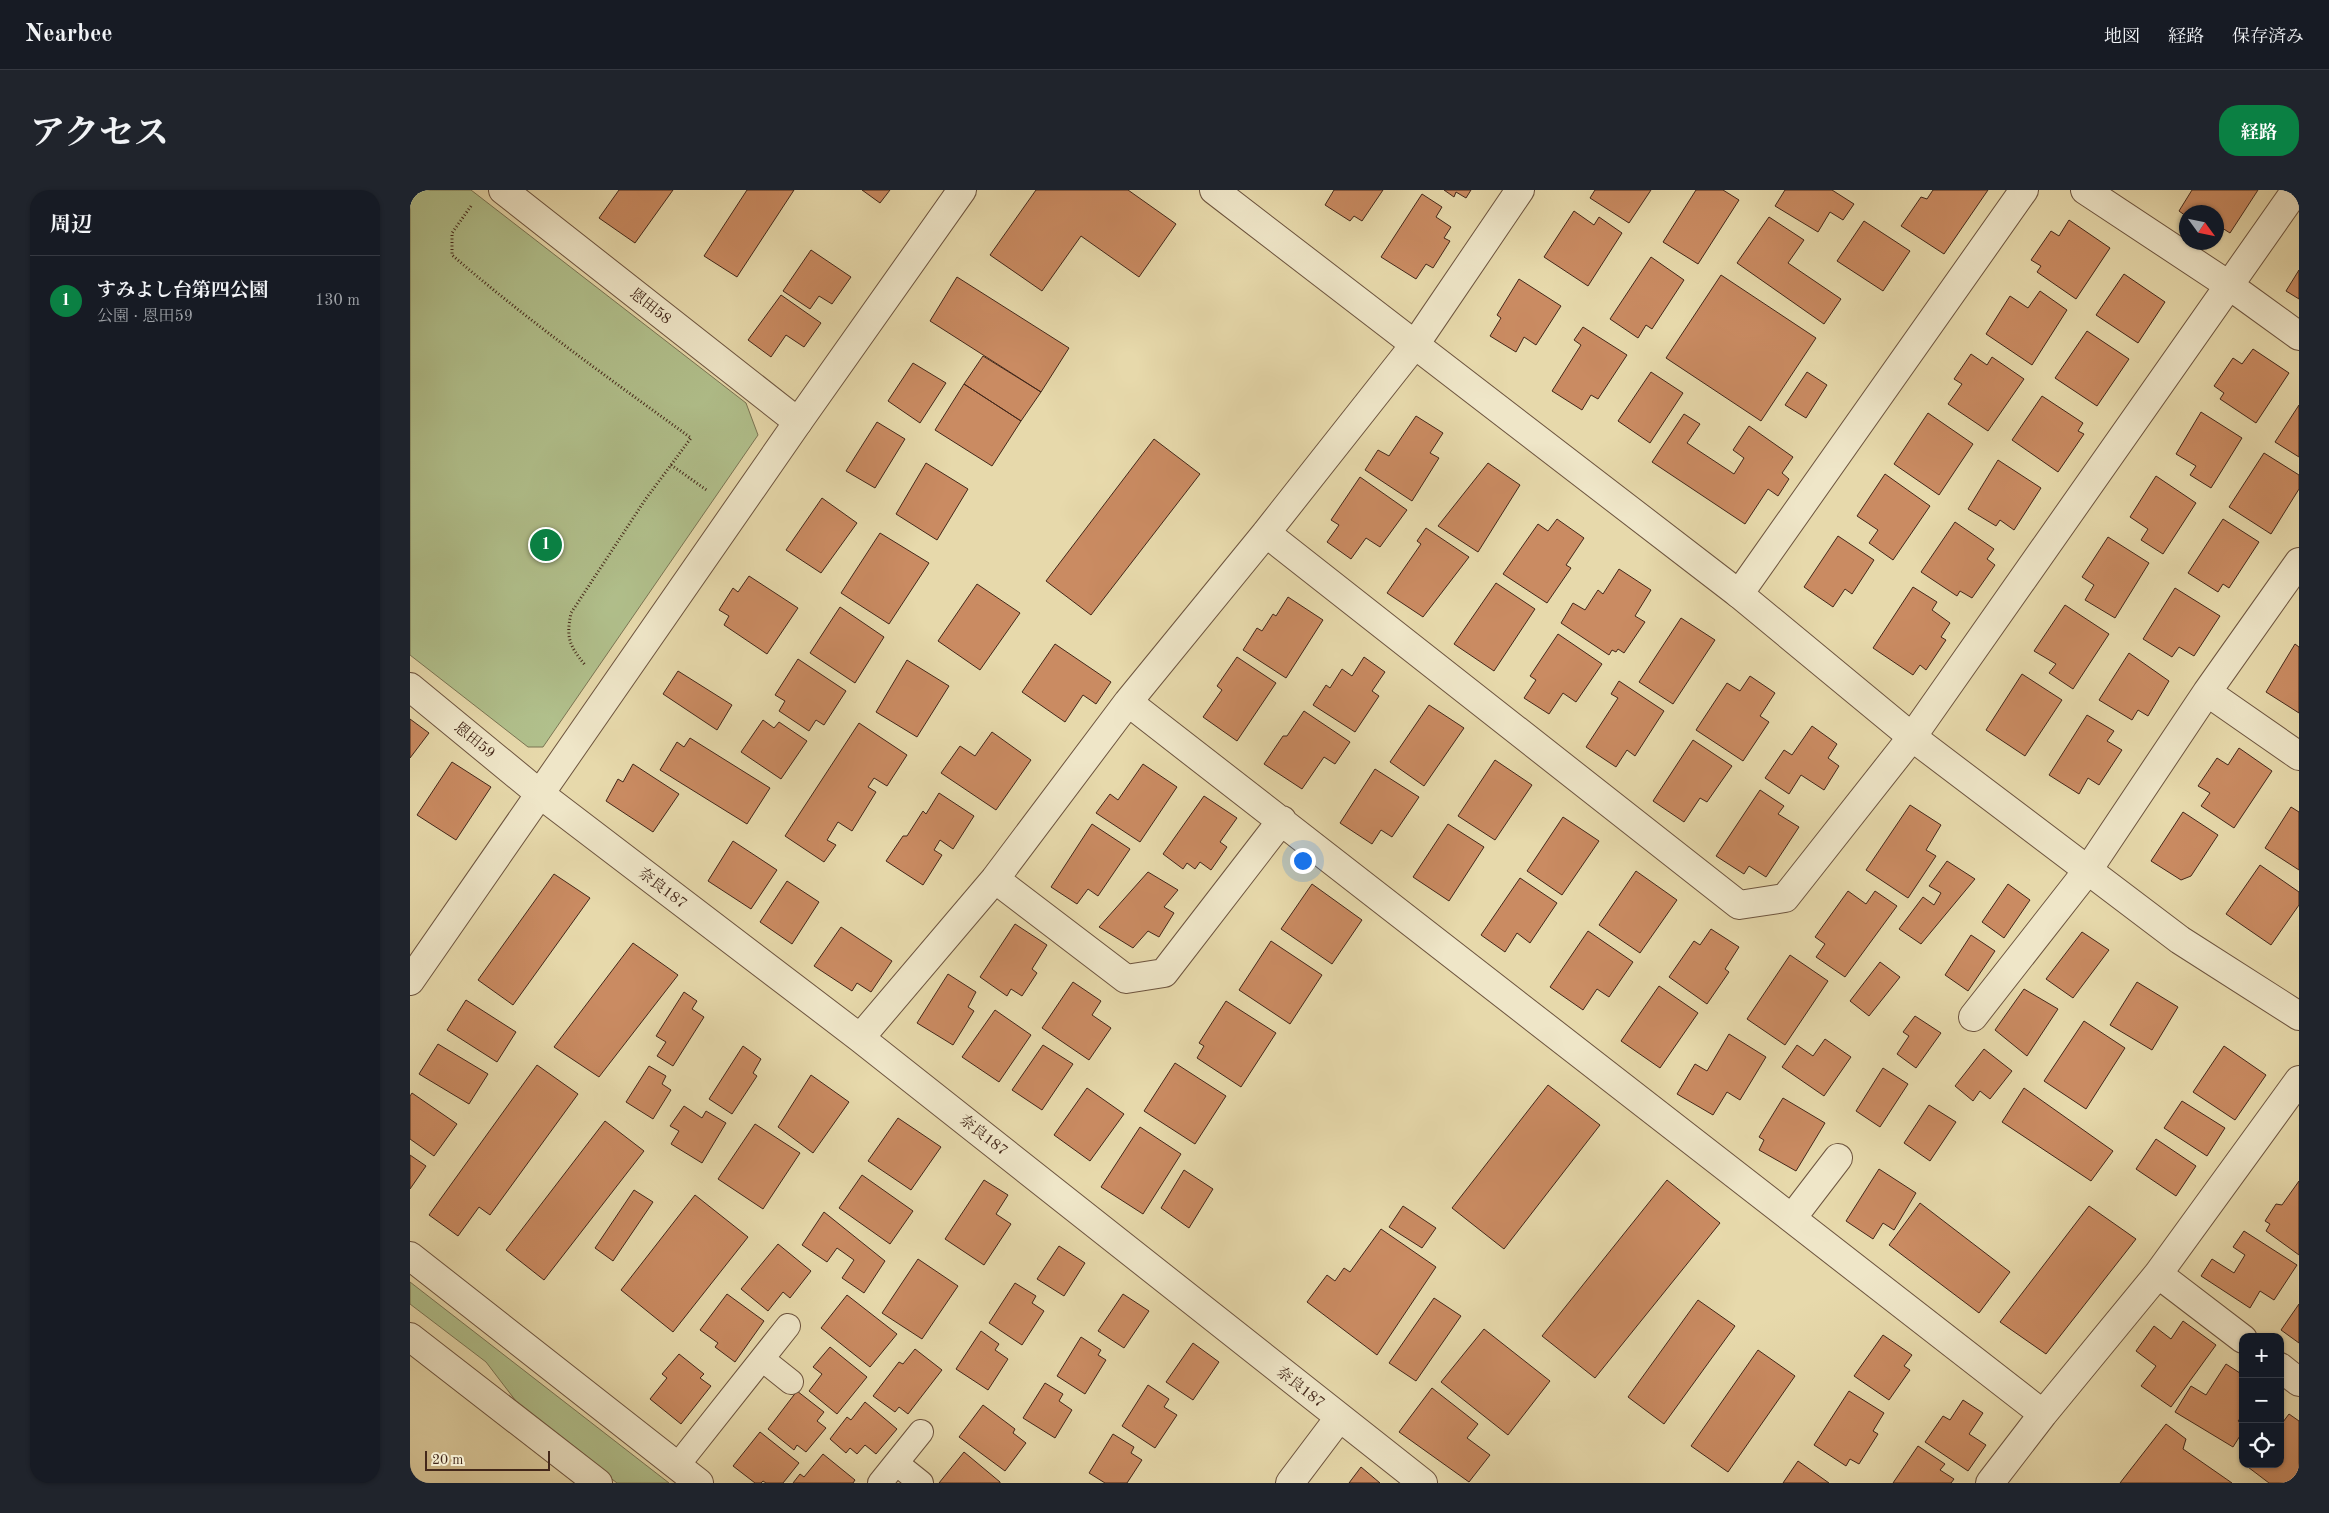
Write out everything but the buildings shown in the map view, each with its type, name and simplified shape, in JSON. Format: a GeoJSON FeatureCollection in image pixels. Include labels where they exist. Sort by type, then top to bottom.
{"type":"FeatureCollection","features":[{"type":"Feature","properties":{"kind":"street","name":"恩田58"},"geometry":{"type":"LineString","coordinates":[[503,190],[798,422]]}},
{"type":"Feature","properties":{"kind":"street"},"geometry":{"type":"LineString","coordinates":[[410,981],[798,422],[962,190]]}},
{"type":"Feature","properties":{"kind":"street"},"geometry":{"type":"LineString","coordinates":[[1214,190],[1739,594],[1912,737],[2180,940],[2299,1016]]}},
{"type":"Feature","properties":{"kind":"street"},"geometry":{"type":"LineString","coordinates":[[860,1038],[996,879],[1128,702],[1266,534],[1416,344],[1520,190]]}},
{"type":"Feature","properties":{"kind":"street"},"geometry":{"type":"LineString","coordinates":[[1739,594],[2024,190]]}},
{"type":"Feature","properties":{"kind":"street"},"geometry":{"type":"LineString","coordinates":[[2085,190],[2230,286],[2299,336]]}},
{"type":"Feature","properties":{"kind":"street"},"geometry":{"type":"LineString","coordinates":[[1266,534],[1739,905],[1785,898],[1912,737],[2296,190]]}},
{"type":"Feature","properties":{"kind":"street"},"geometry":{"type":"LineString","coordinates":[[1973,1017],[2088,870],[2207,692],[2299,562]]}},
{"type":"Feature","properties":{"kind":"street","name":"恩田59"},"geometry":{"type":"LineString","coordinates":[[410,687],[540,794]]}},
{"type":"Feature","properties":{"kind":"street"},"geometry":{"type":"LineString","coordinates":[[2207,692],[2299,756]]}},
{"type":"Feature","properties":{"kind":"street"},"geometry":{"type":"LineString","coordinates":[[1128,702],[2043,1414]]}},
{"type":"Feature","properties":{"kind":"street","name":"奈良187"},"geometry":{"type":"LineString","coordinates":[[540,794],[860,1038],[1423,1483]]}},
{"type":"Feature","properties":{"kind":"street"},"geometry":{"type":"LineString","coordinates":[[996,879],[1126,979],[1164,973],[1282,820]]}},
{"type":"Feature","properties":{"kind":"street"},"geometry":{"type":"LineString","coordinates":[[1990,1483],[2043,1414],[2158,1274],[2299,1080]]}},
{"type":"Feature","properties":{"kind":"street"},"geometry":{"type":"LineString","coordinates":[[1792,1218],[1838,1158]]}},
{"type":"Feature","properties":{"kind":"street"},"geometry":{"type":"LineString","coordinates":[[410,1256],[699,1483]]}},
{"type":"Feature","properties":{"kind":"street"},"geometry":{"type":"LineString","coordinates":[[2158,1274],[2239,1336]]}},
{"type":"Feature","properties":{"kind":"street"},"geometry":{"type":"LineString","coordinates":[[410,1337],[598,1483]]}},
{"type":"Feature","properties":{"kind":"street"},"geometry":{"type":"LineString","coordinates":[[2284,1371],[2299,1382]]}},
{"type":"Feature","properties":{"kind":"street"},"geometry":{"type":"LineString","coordinates":[[1290,1483],[1339,1418]]}},
{"type":"Feature","properties":{"kind":"lane"},"geometry":{"type":"LineString","coordinates":[[677,1466],[788,1326]]}},
{"type":"Feature","properties":{"kind":"lane"},"geometry":{"type":"LineString","coordinates":[[762,1359],[791,1382]]}},
{"type":"Feature","properties":{"kind":"lane"},"geometry":{"type":"LineString","coordinates":[[880,1483],[921,1432]]}},
{"type":"Feature","properties":{"kind":"lane"},"geometry":{"type":"LineString","coordinates":[[896,1463],[921,1483]]}},
{"type":"Feature","properties":{"kind":"path"},"geometry":{"type":"LineString","coordinates":[[472,204],[452,233],[452,255],[489,287],[582,359],[691,438],[570,613],[567,632],[569,643],[584,665],[590,669]]}},
{"type":"Feature","properties":{"kind":"path"},"geometry":{"type":"LineString","coordinates":[[671,465],[715,496]]}},
{"type":"Feature","properties":{"kind":"green space"},"geometry":{"type":"Polygon","coordinates":[[[410,190],[471,190],[746,403],[758,435],[543,747],[528,747],[410,655],[410,190]]]}},
{"type":"Feature","properties":{"kind":"green space"},"geometry":{"type":"Polygon","coordinates":[[[410,1282],[669,1483],[617,1483],[522,1409],[486,1362],[410,1304],[410,1282]]]}},
{"type":"Feature","properties":{"kind":"place","name":"すみよし台第四公園"},"geometry":{"type":"Point","coordinates":[546,545]}}]}
